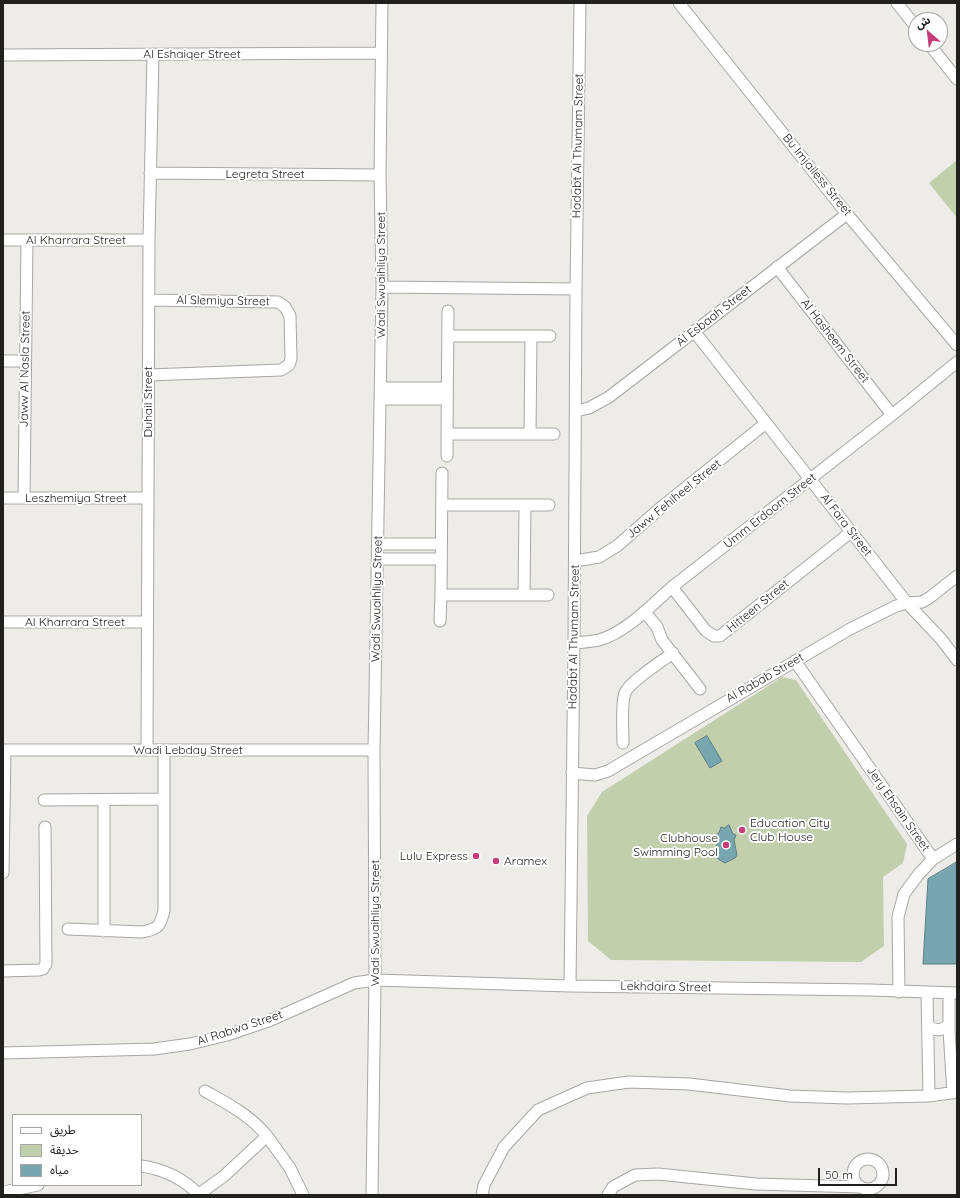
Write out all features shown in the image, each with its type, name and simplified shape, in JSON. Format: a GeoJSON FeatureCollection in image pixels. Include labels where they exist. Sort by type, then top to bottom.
{"type":"FeatureCollection","features":[{"type":"Feature","properties":{"kind":"street","name":"Wadi Swuaihliya Street"},"geometry":{"type":"LineString","coordinates":[[372,1195],[375,980],[374,750],[382,287],[380,175],[382,3]]}},
{"type":"Feature","properties":{"kind":"street","name":"Hadabt Al Thumam Street"},"geometry":{"type":"LineString","coordinates":[[570,986],[580,3]]}},
{"type":"Feature","properties":{"kind":"street","name":"Bu Imjailess Street"},"geometry":{"type":"LineString","coordinates":[[679,3],[847,214],[956,343]]}},
{"type":"Feature","properties":{"kind":"street"},"geometry":{"type":"LineString","coordinates":[[897,3],[908,17]]}},
{"type":"Feature","properties":{"kind":"street"},"geometry":{"type":"LineString","coordinates":[[935,52],[957,79]]}},
{"type":"Feature","properties":{"kind":"street","name":"Al Eshaiqer Street"},"geometry":{"type":"LineString","coordinates":[[3,55],[381,53]]}},
{"type":"Feature","properties":{"kind":"street","name":"Duhail Street"},"geometry":{"type":"LineString","coordinates":[[147,750],[149,240],[152,54]]}},
{"type":"Feature","properties":{"kind":"street","name":"Legreta Street"},"geometry":{"type":"LineString","coordinates":[[150,173],[380,175]]}},
{"type":"Feature","properties":{"kind":"street","name":"Al Esbaah Street"},"geometry":{"type":"LineString","coordinates":[[576,411],[589,408],[609,397],[847,214]]}},
{"type":"Feature","properties":{"kind":"street","name":"Al Kharrara Street"},"geometry":{"type":"LineString","coordinates":[[3,240],[149,240]]}},
{"type":"Feature","properties":{"kind":"street","name":"Jaww Al Nasla Street"},"geometry":{"type":"LineString","coordinates":[[24,498],[27,240]]}},
{"type":"Feature","properties":{"kind":"street","name":"Al Hasheem Street"},"geometry":{"type":"LineString","coordinates":[[777,267],[892,415]]}},
{"type":"Feature","properties":{"kind":"street"},"geometry":{"type":"LineString","coordinates":[[382,287],[576,289]]}},
{"type":"Feature","properties":{"kind":"street","name":"Al Slemiya Street"},"geometry":{"type":"LineString","coordinates":[[149,300],[278,302],[285,307],[290,316],[291,359],[289,365],[281,370],[149,375]]}},
{"type":"Feature","properties":{"kind":"street"},"geometry":{"type":"LineString","coordinates":[[447,456],[448,311]]}},
{"type":"Feature","properties":{"kind":"street","name":"Al Fara Street"},"geometry":{"type":"LineString","coordinates":[[694,331],[907,603],[941,639],[957,660]]}},
{"type":"Feature","properties":{"kind":"street"},"geometry":{"type":"LineString","coordinates":[[448,336],[550,336]]}},
{"type":"Feature","properties":{"kind":"street"},"geometry":{"type":"LineString","coordinates":[[530,336],[530,434]]}},
{"type":"Feature","properties":{"kind":"street"},"geometry":{"type":"LineString","coordinates":[[3,361],[25,361]]}},
{"type":"Feature","properties":{"kind":"street","name":"Umm Erdoom Street"},"geometry":{"type":"LineString","coordinates":[[574,643],[588,642],[607,637],[642,614],[672,588],[957,362]]}},
{"type":"Feature","properties":{"kind":"street"},"geometry":{"type":"LineString","coordinates":[[381,388],[447,388]]}},
{"type":"Feature","properties":{"kind":"street"},"geometry":{"type":"LineString","coordinates":[[380,399],[447,399]]}},
{"type":"Feature","properties":{"kind":"street","name":"Jaww Fehiheel Street"},"geometry":{"type":"LineString","coordinates":[[574,561],[598,557],[617,546],[664,505],[766,423]]}},
{"type":"Feature","properties":{"kind":"street"},"geometry":{"type":"LineString","coordinates":[[447,434],[554,434]]}},
{"type":"Feature","properties":{"kind":"street"},"geometry":{"type":"LineString","coordinates":[[440,621],[442,473]]}},
{"type":"Feature","properties":{"kind":"street","name":"Leszhemiya Street"},"geometry":{"type":"LineString","coordinates":[[3,498],[148,498]]}},
{"type":"Feature","properties":{"kind":"street"},"geometry":{"type":"LineString","coordinates":[[442,505],[549,505]]}},
{"type":"Feature","properties":{"kind":"street"},"geometry":{"type":"LineString","coordinates":[[524,505],[524,595]]}},
{"type":"Feature","properties":{"kind":"street","name":"Hitteen Street"},"geometry":{"type":"LineString","coordinates":[[672,588],[706,631],[714,636],[720,636],[851,532]]}},
{"type":"Feature","properties":{"kind":"street"},"geometry":{"type":"LineString","coordinates":[[378,544],[441,544]]}},
{"type":"Feature","properties":{"kind":"street"},"geometry":{"type":"LineString","coordinates":[[378,559],[441,559]]}},
{"type":"Feature","properties":{"kind":"street","name":"Al Rabab Street"},"geometry":{"type":"LineString","coordinates":[[572,773],[595,775],[608,771],[850,629],[896,606],[907,603],[922,602],[957,576]]}},
{"type":"Feature","properties":{"kind":"street"},"geometry":{"type":"LineString","coordinates":[[441,595],[548,595]]}},
{"type":"Feature","properties":{"kind":"street"},"geometry":{"type":"LineString","coordinates":[[642,614],[652,632],[662,640],[673,653],[700,689]]}},
{"type":"Feature","properties":{"kind":"street","name":"Al Kharrara Street"},"geometry":{"type":"LineString","coordinates":[[3,622],[148,622]]}},
{"type":"Feature","properties":{"kind":"street"},"geometry":{"type":"LineString","coordinates":[[623,743],[623,700],[625,693],[633,683],[673,653]]}},
{"type":"Feature","properties":{"kind":"street","name":"Jery Ehsain Street"},"geometry":{"type":"LineString","coordinates":[[795,661],[933,859],[911,883],[904,894],[901,904],[898,917],[899,992]]}},
{"type":"Feature","properties":{"kind":"street"},"geometry":{"type":"LineString","coordinates":[[3,873],[4,750]]}},
{"type":"Feature","properties":{"kind":"street","name":"Wadi Lebday Street"},"geometry":{"type":"LineString","coordinates":[[4,750],[374,750]]}},
{"type":"Feature","properties":{"kind":"street"},"geometry":{"type":"LineString","coordinates":[[68,929],[142,932],[154,930],[160,925],[164,911],[164,750]]}},
{"type":"Feature","properties":{"kind":"street"},"geometry":{"type":"LineString","coordinates":[[44,800],[164,799]]}},
{"type":"Feature","properties":{"kind":"street"},"geometry":{"type":"LineString","coordinates":[[104,800],[104,931]]}},
{"type":"Feature","properties":{"kind":"street"},"geometry":{"type":"LineString","coordinates":[[3,971],[39,970],[46,964],[45,827]]}},
{"type":"Feature","properties":{"kind":"street"},"geometry":{"type":"LineString","coordinates":[[933,859],[957,844]]}},
{"type":"Feature","properties":{"kind":"street","name":"Lekhdaira Street"},"geometry":{"type":"LineString","coordinates":[[375,980],[570,986],[871,990],[953,993]]}},
{"type":"Feature","properties":{"kind":"street","name":"Al Rabwa Street"},"geometry":{"type":"LineString","coordinates":[[3,1053],[154,1049],[190,1044],[271,1020],[354,983],[375,980]]}},
{"type":"Feature","properties":{"kind":"street"},"geometry":{"type":"LineString","coordinates":[[927,993],[929,1096]]}},
{"type":"Feature","properties":{"kind":"street"},"geometry":{"type":"LineString","coordinates":[[482,1195],[484,1185],[504,1147],[538,1110],[587,1088],[629,1082],[689,1084],[790,1096],[847,1098],[929,1096],[955,1092],[949,1024],[953,993]]}},
{"type":"Feature","properties":{"kind":"street"},"geometry":{"type":"LineString","coordinates":[[928,1025],[936,1030],[941,1030],[949,1024]]}},
{"type":"Feature","properties":{"kind":"street"},"geometry":{"type":"LineString","coordinates":[[205,1091],[249,1117],[267,1136],[290,1168],[303,1195]]}},
{"type":"Feature","properties":{"kind":"street"},"geometry":{"type":"LineString","coordinates":[[142,1166],[162,1171],[174,1176],[185,1182],[199,1195],[224,1176],[267,1136]]}},
{"type":"Feature","properties":{"kind":"street"},"geometry":{"type":"LineString","coordinates":[[608,1195],[618,1184],[635,1175],[658,1174],[756,1184],[861,1187],[867,1189],[878,1185],[882,1181],[883,1175],[880,1165],[872,1159],[861,1160],[856,1164],[854,1169],[854,1179],[861,1187]]}},
{"type":"Feature","properties":{"kind":"street"},"geometry":{"type":"LineString","coordinates":[[836,1186],[853,1174]]}},
{"type":"Feature","properties":{"kind":"street"},"geometry":{"type":"LineString","coordinates":[[3,1192],[33,1186]]}},
{"type":"Feature","properties":{"kind":"green space"},"geometry":{"type":"Polygon","coordinates":[[[957,160],[957,218],[929,183],[957,160]]]}},
{"type":"Feature","properties":{"kind":"green space","name":"Education City Club House"},"geometry":{"type":"Polygon","coordinates":[[[782,677],[796,680],[907,844],[903,863],[883,877],[884,946],[861,962],[611,960],[588,941],[587,816],[602,792],[782,677]]]}},
{"type":"Feature","properties":{"kind":"water"},"geometry":{"type":"Polygon","coordinates":[[[707,736],[722,761],[710,768],[695,743],[707,736]]]}},
{"type":"Feature","properties":{"kind":"water","name":"Clubhouse Swimming Pool"},"geometry":{"type":"Polygon","coordinates":[[[729,825],[733,834],[736,835],[734,840],[737,855],[735,858],[725,863],[718,859],[715,855],[718,842],[714,838],[715,835],[719,833],[721,827],[724,828],[729,825]]]}},
{"type":"Feature","properties":{"kind":"water"},"geometry":{"type":"Polygon","coordinates":[[[957,862],[957,964],[923,964],[928,879],[957,862]]]}},
{"type":"Feature","properties":{"kind":"place","name":"Education City Club House"},"geometry":{"type":"Point","coordinates":[742,830]}},
{"type":"Feature","properties":{"kind":"place","name":"Clubhouse Swimming Pool"},"geometry":{"type":"Point","coordinates":[726,845]}},
{"type":"Feature","properties":{"kind":"place","name":"Lulu Express"},"geometry":{"type":"Point","coordinates":[476,856]}},
{"type":"Feature","properties":{"kind":"place","name":"Aramex"},"geometry":{"type":"Point","coordinates":[496,861]}}]}
